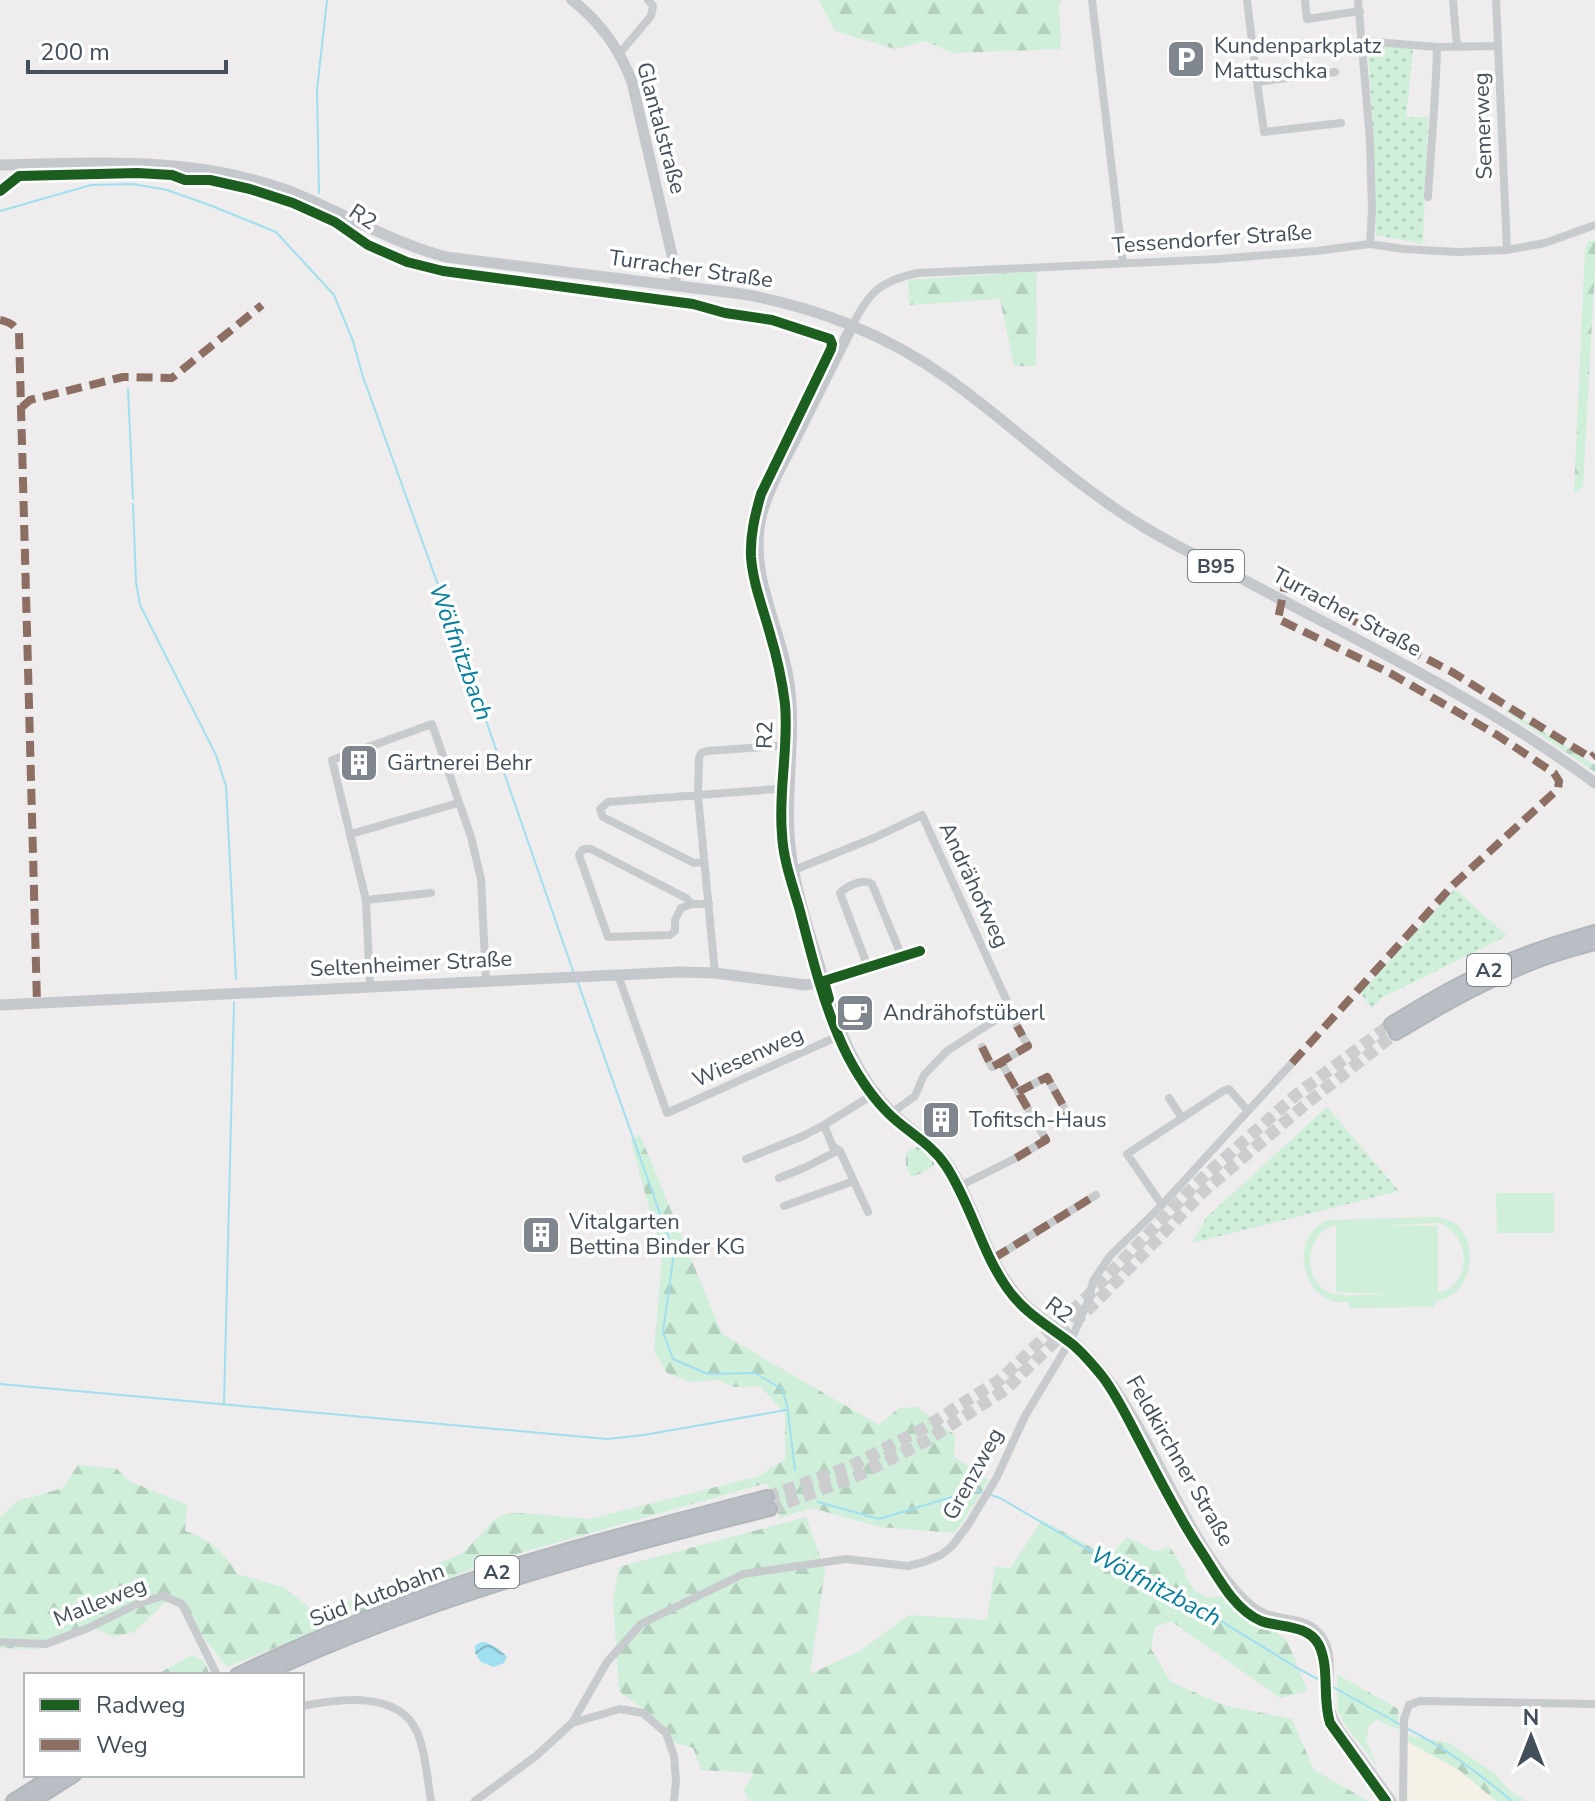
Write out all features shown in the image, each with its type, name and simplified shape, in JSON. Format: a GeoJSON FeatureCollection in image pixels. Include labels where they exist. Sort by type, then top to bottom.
{"type":"FeatureCollection","features":[{"type":"Feature","properties":{"kind":"highway","name":"A2"},"geometry":{"type":"LineString","coordinates":[[1595,932],[1497,966],[1441,994],[1394,1028],[1547,957],[1595,943]]}},
{"type":"Feature","properties":{"kind":"highway","name":"Süd Autobahn"},"geometry":{"type":"LineString","coordinates":[[242,1673],[372,1616],[489,1574],[592,1544],[768,1503],[492,1585],[335,1642],[266,1673]]}},
{"type":"Feature","properties":{"kind":"highway"},"geometry":{"type":"LineString","coordinates":[[13,1801],[51,1777]]}},
{"type":"Feature","properties":{"kind":"highway"},"geometry":{"type":"LineString","coordinates":[[33,1801],[71,1777]]}},
{"type":"Feature","properties":{"kind":"main road","name":"Glantalstraße"},"geometry":{"type":"LineString","coordinates":[[572,0],[604,31],[627,68],[675,268],[675,285]]}},
{"type":"Feature","properties":{"kind":"main road","name":"Turracher Straße"},"geometry":{"type":"LineString","coordinates":[[0,165],[120,163],[199,168],[242,176],[289,191],[406,245],[446,257],[765,298],[829,317],[915,357],[948,379],[1094,495],[1140,525],[1427,677],[1493,715],[1595,783]]}},
{"type":"Feature","properties":{"kind":"main road","name":"Feldkirchner Straße"},"geometry":{"type":"LineString","coordinates":[[824,981],[794,870],[789,832],[792,716],[789,682],[783,651],[760,578],[758,537],[761,517],[775,480],[852,326]]}},
{"type":"Feature","properties":{"kind":"main road","name":"Seltenheimer Straße"},"geometry":{"type":"LineString","coordinates":[[0,1005],[680,972],[715,973],[806,985],[824,981]]}},
{"type":"Feature","properties":{"kind":"street"},"geometry":{"type":"LineString","coordinates":[[619,54],[651,16],[653,6],[648,0]]}},
{"type":"Feature","properties":{"kind":"street"},"geometry":{"type":"LineString","coordinates":[[1092,0],[1123,263]]}},
{"type":"Feature","properties":{"kind":"street"},"geometry":{"type":"LineString","coordinates":[[1247,0],[1264,132],[1341,123]]}},
{"type":"Feature","properties":{"kind":"street"},"geometry":{"type":"LineString","coordinates":[[1305,0],[1307,19],[1360,11]]}},
{"type":"Feature","properties":{"kind":"street"},"geometry":{"type":"LineString","coordinates":[[1358,0],[1372,177],[1370,244]]}},
{"type":"Feature","properties":{"kind":"street"},"geometry":{"type":"LineString","coordinates":[[1453,0],[1457,47]]}},
{"type":"Feature","properties":{"kind":"street","name":"Semerweg"},"geometry":{"type":"LineString","coordinates":[[1496,0],[1507,250]]}},
{"type":"Feature","properties":{"kind":"street"},"geometry":{"type":"LineString","coordinates":[[1363,41],[1437,47],[1498,46]]}},
{"type":"Feature","properties":{"kind":"street"},"geometry":{"type":"LineString","coordinates":[[1428,197],[1437,47]]}},
{"type":"Feature","properties":{"kind":"street"},"geometry":{"type":"LineString","coordinates":[[1257,82],[1335,72]]}},
{"type":"Feature","properties":{"kind":"street","name":"Tessendorfer Straße"},"geometry":{"type":"LineString","coordinates":[[852,326],[873,291],[886,282],[918,273],[1316,251],[1370,244],[1457,252],[1507,250],[1545,243],[1595,225]]}},
{"type":"Feature","properties":{"kind":"street"},"geometry":{"type":"LineString","coordinates":[[370,986],[366,900],[332,760],[432,724],[471,837],[481,879],[486,981]]}},
{"type":"Feature","properties":{"kind":"street"},"geometry":{"type":"LineString","coordinates":[[715,973],[698,796],[699,758],[701,753],[707,751],[791,745]]}},
{"type":"Feature","properties":{"kind":"street"},"geometry":{"type":"LineString","coordinates":[[704,862],[694,863],[603,817],[600,809],[608,802],[789,788]]}},
{"type":"Feature","properties":{"kind":"street"},"geometry":{"type":"LineString","coordinates":[[351,834],[458,803]]}},
{"type":"Feature","properties":{"kind":"street","name":"Andrähofweg"},"geometry":{"type":"LineString","coordinates":[[794,870],[922,815],[1011,1010],[947,1051],[924,1075],[915,1096],[893,1112]]}},
{"type":"Feature","properties":{"kind":"street"},"geometry":{"type":"LineString","coordinates":[[692,904],[591,849],[581,850],[579,855],[608,937],[670,935],[675,931],[675,920],[681,908],[692,904],[709,904]]}},
{"type":"Feature","properties":{"kind":"street"},"geometry":{"type":"LineString","coordinates":[[868,967],[840,893],[862,882],[872,884],[902,957]]}},
{"type":"Feature","properties":{"kind":"street"},"geometry":{"type":"LineString","coordinates":[[366,900],[431,893]]}},
{"type":"Feature","properties":{"kind":"street"},"geometry":{"type":"LineString","coordinates":[[824,981],[920,951]]}},
{"type":"Feature","properties":{"kind":"street","name":"Wiesenweg"},"geometry":{"type":"LineString","coordinates":[[618,975],[667,1113],[843,1034]]}},
{"type":"Feature","properties":{"kind":"street","name":"Feldkirchner Straße"},"geometry":{"type":"LineString","coordinates":[[824,981],[843,1034],[877,1092],[893,1112],[938,1148],[949,1162],[994,1258],[1019,1295],[1041,1317],[1072,1338],[1098,1365],[1131,1412],[1197,1533],[1227,1579],[1257,1610],[1309,1625],[1326,1643],[1333,1716],[1393,1801]]}},
{"type":"Feature","properties":{"kind":"street"},"geometry":{"type":"LineString","coordinates":[[982,1047],[992,1067],[1028,1046],[1017,1026]]}},
{"type":"Feature","properties":{"kind":"street"},"geometry":{"type":"LineString","coordinates":[[962,1185],[1046,1140],[1001,1062]]}},
{"type":"Feature","properties":{"kind":"street","name":"Grenzweg"},"geometry":{"type":"LineString","coordinates":[[572,1723],[607,1662],[641,1624],[743,1574],[846,1559],[897,1566],[924,1562],[952,1546],[991,1488],[1025,1416],[1072,1338],[1089,1299],[1093,1281],[1110,1256],[1162,1205],[1292,1063]]}},
{"type":"Feature","properties":{"kind":"street"},"geometry":{"type":"LineString","coordinates":[[1018,1092],[1047,1077],[1070,1118]]}},
{"type":"Feature","properties":{"kind":"street"},"geometry":{"type":"LineString","coordinates":[[1162,1205],[1127,1154],[1229,1089],[1248,1111]]}},
{"type":"Feature","properties":{"kind":"street"},"geometry":{"type":"LineString","coordinates":[[746,1159],[803,1136],[877,1092]]}},
{"type":"Feature","properties":{"kind":"street"},"geometry":{"type":"LineString","coordinates":[[1169,1098],[1182,1118]]}},
{"type":"Feature","properties":{"kind":"street"},"geometry":{"type":"LineString","coordinates":[[779,1178],[835,1152],[824,1125]]}},
{"type":"Feature","properties":{"kind":"street"},"geometry":{"type":"LineString","coordinates":[[833,1146],[840,1151],[868,1212]]}},
{"type":"Feature","properties":{"kind":"street"},"geometry":{"type":"LineString","coordinates":[[784,1206],[854,1181]]}},
{"type":"Feature","properties":{"kind":"street"},"geometry":{"type":"LineString","coordinates":[[994,1258],[1096,1195]]}},
{"type":"Feature","properties":{"kind":"street","name":"Malleweg"},"geometry":{"type":"LineString","coordinates":[[0,1642],[46,1644],[137,1604],[163,1596],[182,1604],[215,1671]]}},
{"type":"Feature","properties":{"kind":"street"},"geometry":{"type":"LineString","coordinates":[[304,1706],[377,1701],[408,1718],[420,1741],[431,1801]]}},
{"type":"Feature","properties":{"kind":"street"},"geometry":{"type":"LineString","coordinates":[[1403,1801],[1404,1719],[1409,1705],[1420,1701],[1595,1704]]}},
{"type":"Feature","properties":{"kind":"street"},"geometry":{"type":"LineString","coordinates":[[475,1801],[536,1756],[572,1723],[620,1709],[643,1713],[666,1733],[674,1756],[674,1801]]}},
{"type":"Feature","properties":{"kind":"shaded area"},"geometry":{"type":"Polygon","coordinates":[[[1408,1742],[1459,1770],[1496,1801],[1406,1801],[1408,1742]]]}},
{"type":"Feature","properties":{"kind":"green space"},"geometry":{"type":"Polygon","coordinates":[[[819,0],[1063,0],[1059,3],[1061,49],[953,53],[925,41],[895,49],[835,31],[819,0]]]}},
{"type":"Feature","properties":{"kind":"green space"},"geometry":{"type":"Polygon","coordinates":[[[1368,45],[1413,49],[1406,117],[1428,117],[1423,244],[1376,235],[1368,45]]]}},
{"type":"Feature","properties":{"kind":"green space"},"geometry":{"type":"Polygon","coordinates":[[[1589,241],[1595,244],[1595,268],[1583,486],[1574,494],[1585,249],[1589,241]]]}},
{"type":"Feature","properties":{"kind":"green space"},"geometry":{"type":"Polygon","coordinates":[[[1037,271],[1036,366],[1014,366],[1000,299],[909,305],[908,280],[1037,271]]]}},
{"type":"Feature","properties":{"kind":"green space"},"geometry":{"type":"Polygon","coordinates":[[[1507,709],[1595,765],[1595,772],[1505,711],[1507,709]]]}},
{"type":"Feature","properties":{"kind":"green space"},"geometry":{"type":"Polygon","coordinates":[[[1455,889],[1507,936],[1381,998],[1372,1008],[1360,993],[1455,889]]]}},
{"type":"Feature","properties":{"kind":"green space"},"geometry":{"type":"Polygon","coordinates":[[[1327,1107],[1399,1191],[1192,1243],[1206,1218],[1327,1107]]]}},
{"type":"Feature","properties":{"kind":"green space"},"geometry":{"type":"Polygon","coordinates":[[[640,1135],[722,1334],[879,1425],[899,1408],[917,1407],[955,1435],[954,1457],[989,1480],[955,1533],[880,1527],[812,1508],[780,1518],[767,1483],[492,1561],[227,1667],[171,1597],[134,1632],[113,1637],[95,1628],[38,1649],[0,1648],[0,1518],[17,1501],[63,1488],[78,1465],[117,1469],[129,1481],[187,1505],[185,1531],[216,1547],[237,1574],[283,1587],[318,1614],[463,1553],[494,1520],[505,1514],[590,1519],[759,1476],[785,1459],[785,1414],[760,1386],[733,1387],[719,1380],[691,1382],[667,1373],[654,1351],[662,1257],[631,1140],[640,1135]]]}},
{"type":"Feature","properties":{"kind":"green space"},"geometry":{"type":"Polygon","coordinates":[[[915,1147],[929,1149],[937,1161],[930,1169],[912,1177],[906,1166],[906,1153],[915,1147]]]}},
{"type":"Feature","properties":{"kind":"green space"},"geometry":{"type":"Polygon","coordinates":[[[1496,1193],[1554,1193],[1554,1233],[1497,1233],[1496,1193]]]}},
{"type":"Feature","properties":{"kind":"green space"},"geometry":{"type":"Polygon","coordinates":[[[1437,1217],[1450,1221],[1466,1238],[1469,1250],[1470,1261],[1463,1283],[1446,1298],[1435,1301],[1435,1307],[1349,1308],[1349,1302],[1326,1298],[1318,1293],[1307,1276],[1304,1257],[1308,1238],[1326,1220],[1437,1217]],[[1439,1223],[1383,1225],[1438,1226],[1438,1293],[1457,1280],[1464,1259],[1457,1237],[1439,1223]],[[1336,1225],[1318,1236],[1310,1256],[1314,1277],[1320,1286],[1341,1295],[1391,1294],[1336,1292],[1336,1225]]]}},
{"type":"Feature","properties":{"kind":"green space"},"geometry":{"type":"Polygon","coordinates":[[[806,1517],[825,1570],[810,1674],[860,1651],[909,1615],[987,1620],[995,1566],[1010,1569],[1042,1520],[1109,1557],[1127,1537],[1155,1551],[1170,1547],[1194,1590],[1208,1598],[1226,1595],[1272,1628],[1288,1642],[1307,1691],[1280,1698],[1171,1621],[1155,1627],[1151,1649],[1171,1682],[1223,1705],[1292,1719],[1314,1770],[1368,1801],[749,1801],[744,1790],[754,1773],[701,1770],[693,1748],[670,1741],[664,1725],[619,1691],[613,1599],[619,1567],[806,1517]]]}},
{"type":"Feature","properties":{"kind":"green space"},"geometry":{"type":"Polygon","coordinates":[[[194,1656],[204,1661],[209,1673],[160,1673],[194,1656]]]}},
{"type":"Feature","properties":{"kind":"green space"},"geometry":{"type":"Polygon","coordinates":[[[1337,1674],[1398,1709],[1399,1730],[1377,1720],[1369,1725],[1366,1740],[1377,1766],[1338,1711],[1337,1674]]]}},
{"type":"Feature","properties":{"kind":"green space"},"geometry":{"type":"Polygon","coordinates":[[[1408,1735],[1449,1743],[1493,1772],[1508,1789],[1525,1801],[1496,1801],[1459,1770],[1408,1742],[1408,1735]]]}},
{"type":"Feature","properties":{"kind":"water"},"geometry":{"type":"Polygon","coordinates":[[[481,1642],[502,1652],[507,1657],[504,1663],[494,1667],[481,1662],[475,1653],[475,1646],[481,1642]]]}},
{"type":"Feature","properties":{"kind":"waterway"},"geometry":{"type":"LineString","coordinates":[[319,193],[317,90],[327,0]]}},
{"type":"Feature","properties":{"kind":"waterway","name":"Wölfnitzbach"},"geometry":{"type":"LineString","coordinates":[[0,211],[91,185],[133,184],[167,190],[276,232],[334,295],[353,341],[573,971]]}},
{"type":"Feature","properties":{"kind":"waterway"},"geometry":{"type":"LineString","coordinates":[[128,389],[133,499]]}},
{"type":"Feature","properties":{"kind":"waterway"},"geometry":{"type":"LineString","coordinates":[[133,504],[136,582],[140,605],[216,755],[226,786],[236,979]]}},
{"type":"Feature","properties":{"kind":"waterway","name":"Wölfnitzbach"},"geometry":{"type":"LineString","coordinates":[[577,980],[674,1253],[663,1332],[673,1359],[708,1374],[755,1373],[782,1389],[787,1405],[795,1470]]}},
{"type":"Feature","properties":{"kind":"waterway"},"geometry":{"type":"LineString","coordinates":[[224,1403],[234,1002]]}},
{"type":"Feature","properties":{"kind":"waterway"},"geometry":{"type":"LineString","coordinates":[[0,1384],[607,1439],[786,1410]]}},
{"type":"Feature","properties":{"kind":"waterway","name":"Wölfnitzbach"},"geometry":{"type":"LineString","coordinates":[[818,1502],[879,1519],[975,1490],[982,1492]]}},
{"type":"Feature","properties":{"kind":"waterway","name":"Wölfnitzbach"},"geometry":{"type":"LineString","coordinates":[[988,1494],[1000,1498],[1123,1570],[1153,1579],[1327,1684]]}},
{"type":"Feature","properties":{"kind":"waterway","name":"Wölfnitzbach"},"geometry":{"type":"LineString","coordinates":[[1333,1687],[1401,1725]]}},
{"type":"Feature","properties":{"kind":"waterway","name":"Wölfnitzbach"},"geometry":{"type":"LineString","coordinates":[[1406,1728],[1448,1752],[1512,1801]]}},
{"type":"Feature","properties":{"kind":"tunnel"},"geometry":{"type":"LineString","coordinates":[[767,1497],[851,1466],[924,1428],[1001,1379],[1097,1287],[1198,1182],[1297,1094],[1391,1024]]}},
{"type":"Feature","properties":{"kind":"tunnel"},"geometry":{"type":"LineString","coordinates":[[770,1509],[855,1477],[926,1441],[1005,1390],[1205,1190],[1307,1103],[1396,1033]]}},
{"type":"Feature","properties":{"kind":"marked path"},"geometry":{"type":"LineString","coordinates":[[22,407],[30,400],[123,377],[172,378],[262,305]]}},
{"type":"Feature","properties":{"kind":"marked path"},"geometry":{"type":"LineString","coordinates":[[0,320],[11,324],[19,333],[37,1003]]}},
{"type":"Feature","properties":{"kind":"marked path"},"geometry":{"type":"LineString","coordinates":[[1292,1063],[1453,885],[1558,789],[1559,781],[1554,773],[1497,735],[1390,673],[1278,619],[1285,585],[1452,672],[1591,758],[1595,754]]}},
{"type":"Feature","properties":{"kind":"marked path"},"geometry":{"type":"LineString","coordinates":[[1016,1158],[1046,1140],[1001,1062],[1028,1046],[1017,1026]]}},
{"type":"Feature","properties":{"kind":"marked path"},"geometry":{"type":"LineString","coordinates":[[982,1047],[992,1067],[1001,1062]]}},
{"type":"Feature","properties":{"kind":"marked path"},"geometry":{"type":"LineString","coordinates":[[1018,1092],[1047,1077],[1070,1118]]}},
{"type":"Feature","properties":{"kind":"marked path"},"geometry":{"type":"LineString","coordinates":[[994,1258],[1096,1195]]}},
{"type":"Feature","properties":{"kind":"cycle path","name":"R2"},"geometry":{"type":"LineString","coordinates":[[0,191],[19,176],[137,173],[210,180],[293,203],[335,222],[368,245],[407,262],[443,271],[693,304],[725,313],[772,320],[830,339],[831,349],[761,494],[753,525],[751,557],[785,704],[781,818],[784,853],[832,1020],[848,1056],[873,1096],[946,1166],[1007,1288],[1029,1312],[1080,1351],[1107,1383],[1184,1524],[1226,1590],[1251,1616],[1301,1630],[1319,1645],[1330,1723],[1386,1801]]}},
{"type":"Feature","properties":{"kind":"cycle path"},"geometry":{"type":"LineString","coordinates":[[829,999],[824,981],[920,951]]}},
{"type":"Feature","properties":{"kind":"place","name":"Kundenparkplatz Mattuschka"},"geometry":{"type":"Point","coordinates":[1186,59]}},
{"type":"Feature","properties":{"kind":"place","name":"Gärtnerei Behr"},"geometry":{"type":"Point","coordinates":[359,763]}},
{"type":"Feature","properties":{"kind":"place","name":"Andrähofstüberl"},"geometry":{"type":"Point","coordinates":[855,1013]}},
{"type":"Feature","properties":{"kind":"place","name":"Tofitsch-Haus"},"geometry":{"type":"Point","coordinates":[941,1120]}},
{"type":"Feature","properties":{"kind":"place","name":"Vitalgarten Bettina Binder KG"},"geometry":{"type":"Point","coordinates":[541,1235]}}]}
